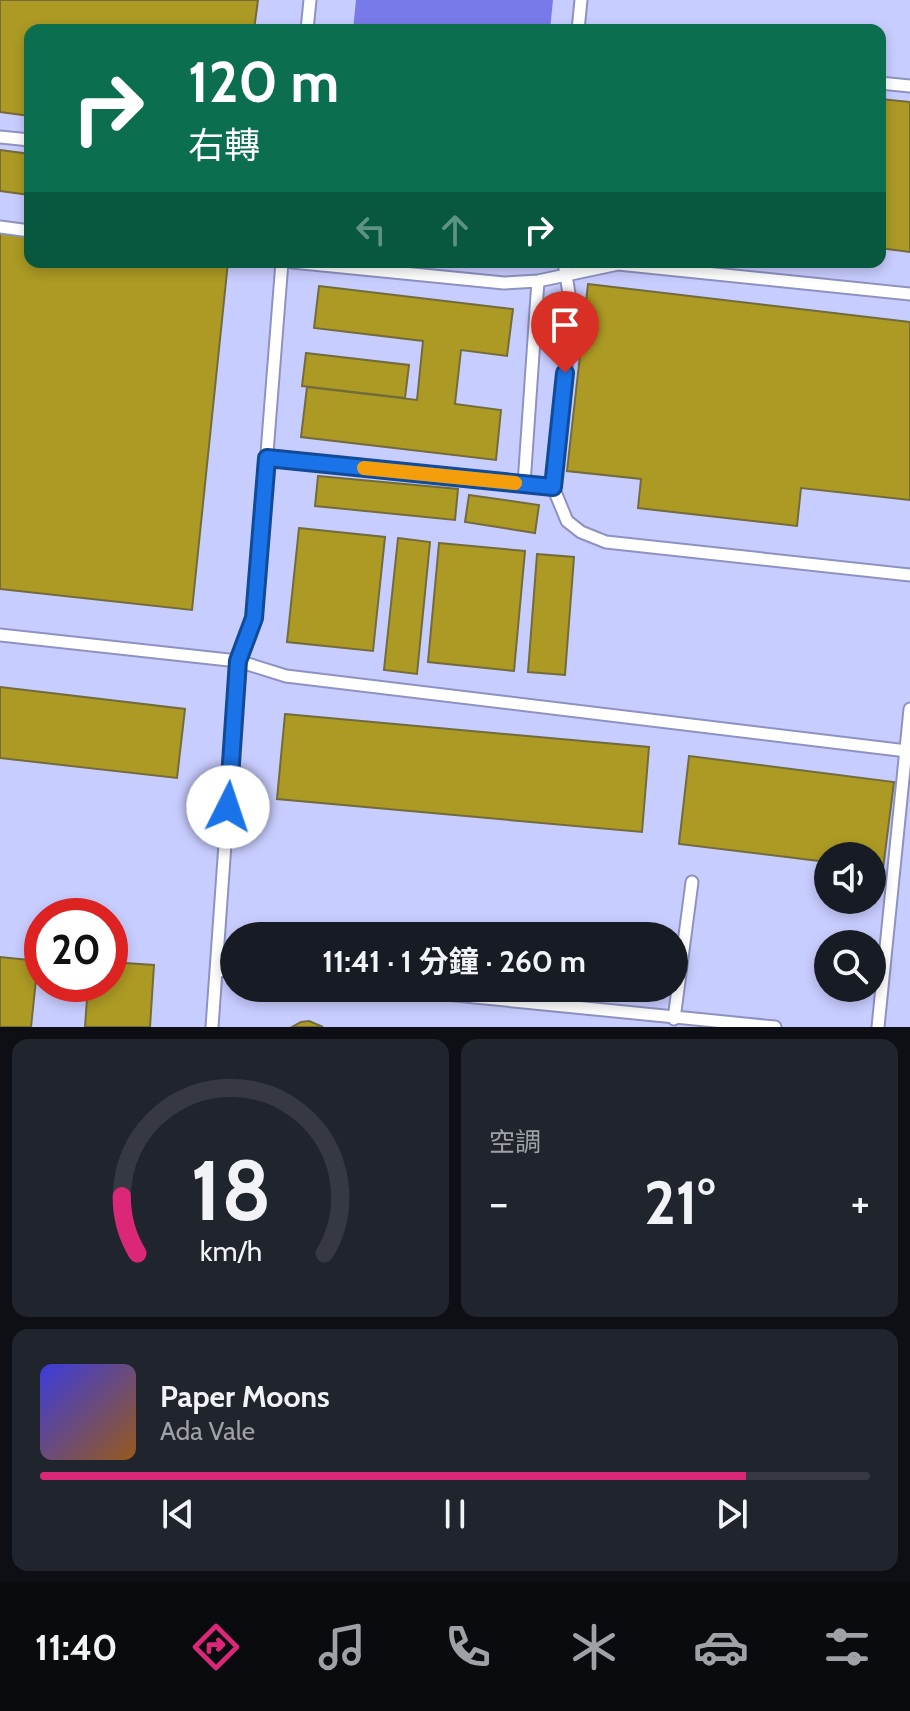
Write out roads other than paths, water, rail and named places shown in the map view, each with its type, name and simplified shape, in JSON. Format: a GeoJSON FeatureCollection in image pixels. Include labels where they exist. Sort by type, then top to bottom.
{"type":"FeatureCollection","features":[{"type":"Feature","properties":{"kind":"lane"},"geometry":{"type":"LineString","coordinates":[[308,24],[310,0]]}},
{"type":"Feature","properties":{"kind":"lane"},"geometry":{"type":"LineString","coordinates":[[579,24],[581,0]]}},
{"type":"Feature","properties":{"kind":"lane"},"geometry":{"type":"LineString","coordinates":[[886,84],[910,86]]}},
{"type":"Feature","properties":{"kind":"lane"},"geometry":{"type":"LineString","coordinates":[[0,137],[24,139]]}},
{"type":"Feature","properties":{"kind":"lane"},"geometry":{"type":"LineString","coordinates":[[0,227],[24,230]]}},
{"type":"Feature","properties":{"kind":"lane"},"geometry":{"type":"LineString","coordinates":[[212,1027],[238,661],[254,618],[282,268]]}},
{"type":"Feature","properties":{"kind":"lane"},"geometry":{"type":"LineString","coordinates":[[353,268],[504,283],[538,281],[566,268],[572,313],[553,487],[567,521],[581,532],[606,542],[910,575]]}},
{"type":"Feature","properties":{"kind":"lane"},"geometry":{"type":"LineString","coordinates":[[657,268],[910,294]]}},
{"type":"Feature","properties":{"kind":"lane"},"geometry":{"type":"LineString","coordinates":[[524,484],[538,281]]}},
{"type":"Feature","properties":{"kind":"lane"},"geometry":{"type":"LineString","coordinates":[[267,458],[553,487]]}},
{"type":"Feature","properties":{"kind":"lane"},"geometry":{"type":"LineString","coordinates":[[0,635],[238,661],[286,676],[907,751]]}},
{"type":"Feature","properties":{"kind":"lane"},"geometry":{"type":"LineString","coordinates":[[878,1027],[910,709]]}},
{"type":"Feature","properties":{"kind":"lane"},"geometry":{"type":"LineString","coordinates":[[674,1019],[692,882]]}},
{"type":"Feature","properties":{"kind":"lane"},"geometry":{"type":"LineString","coordinates":[[515,1002],[775,1027]]}}]}
